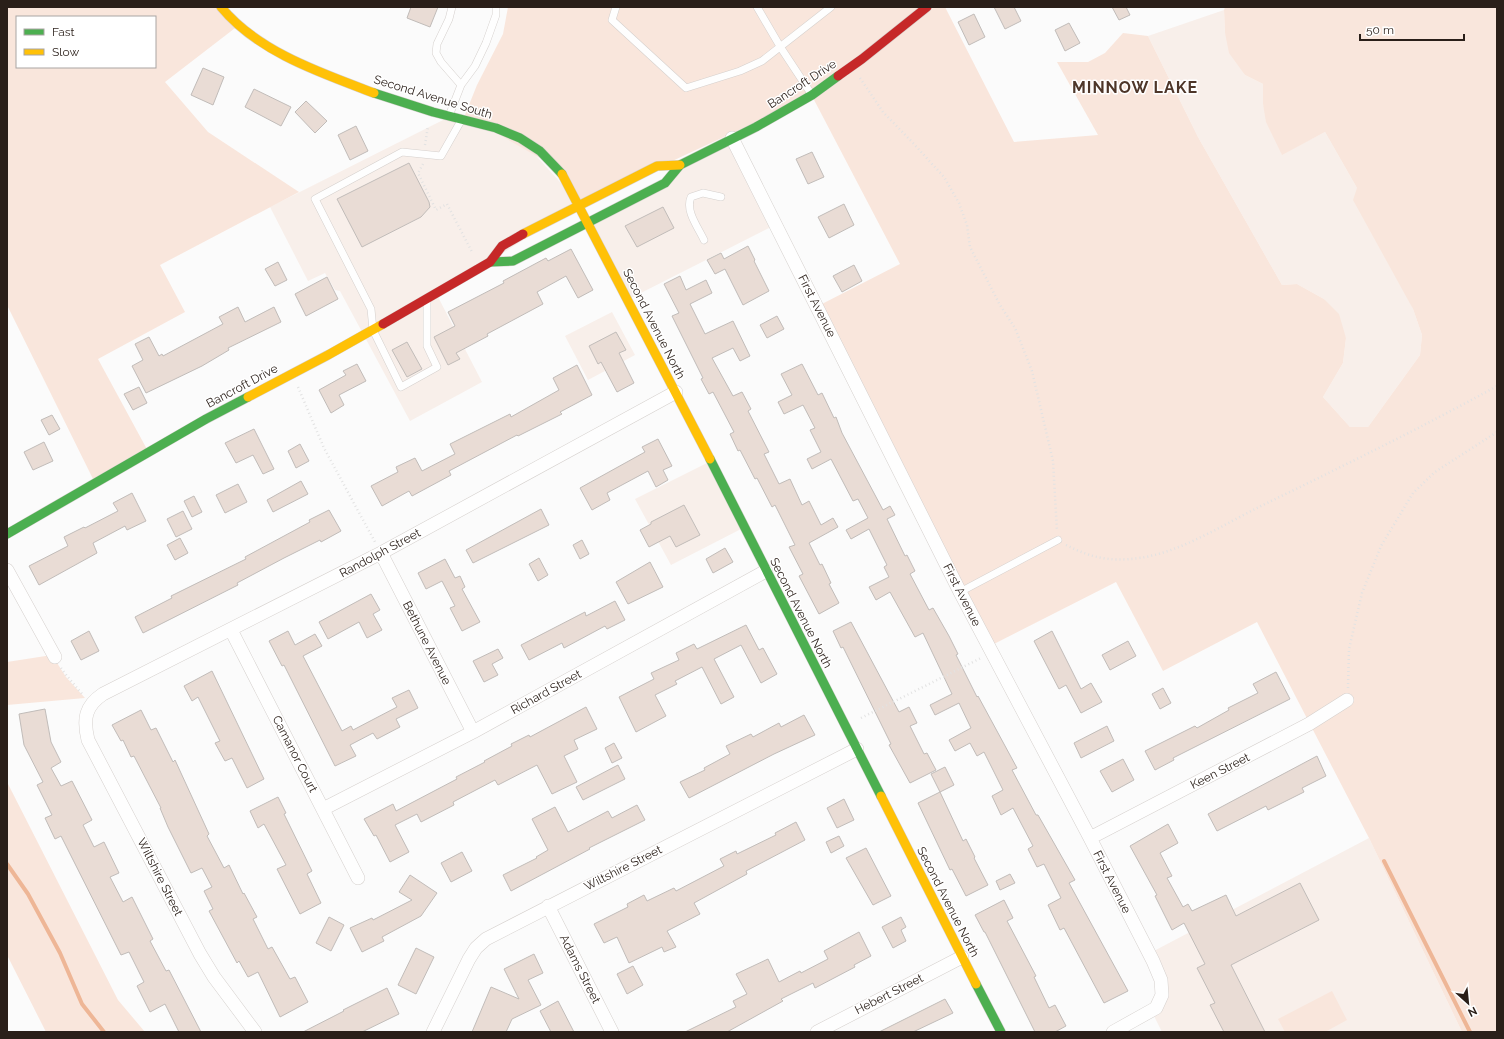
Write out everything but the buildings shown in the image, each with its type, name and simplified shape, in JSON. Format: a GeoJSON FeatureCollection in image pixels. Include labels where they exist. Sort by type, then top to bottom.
{"type":"FeatureCollection","features":[{"type":"Feature","properties":{"kind":"main road","name":"Second Avenue South"},"geometry":{"type":"LineString","coordinates":[[221,7],[238,26],[255,39],[280,53],[385,97],[430,111],[498,129],[531,144],[542,153],[565,178],[579,205]]}},
{"type":"Feature","properties":{"kind":"main road","name":"Bancroft Drive"},"geometry":{"type":"LineString","coordinates":[[490,262],[513,261],[665,183],[680,165],[756,127],[812,95],[927,7]]}},
{"type":"Feature","properties":{"kind":"main road","name":"Bancroft Drive"},"geometry":{"type":"LineString","coordinates":[[7,534],[177,435],[427,300],[490,262],[502,246],[657,166],[680,165]]}},
{"type":"Feature","properties":{"kind":"main road","name":"Second Avenue North"},"geometry":{"type":"LineString","coordinates":[[579,205],[676,392],[1001,1032]]}},
{"type":"Feature","properties":{"kind":"street","name":"First Avenue"},"geometry":{"type":"LineString","coordinates":[[732,138],[960,592],[1153,961],[1161,980],[1162,995],[1156,1008],[1139,1019],[1113,1032]]}},
{"type":"Feature","properties":{"kind":"street","name":"Randolph Street"},"geometry":{"type":"LineString","coordinates":[[89,708],[103,694],[232,630],[381,553],[676,392]]}},
{"type":"Feature","properties":{"kind":"street","name":"Bethune Avenue"},"geometry":{"type":"LineString","coordinates":[[381,553],[472,732]]}},
{"type":"Feature","properties":{"kind":"street"},"geometry":{"type":"LineString","coordinates":[[7,570],[54,657]]}},
{"type":"Feature","properties":{"kind":"street","name":"Richard Street"},"geometry":{"type":"LineString","coordinates":[[323,809],[472,732],[766,571]]}},
{"type":"Feature","properties":{"kind":"street","name":"Camanor Court"},"geometry":{"type":"LineString","coordinates":[[232,630],[358,878]]}},
{"type":"Feature","properties":{"kind":"street","name":"Keen Street"},"geometry":{"type":"LineString","coordinates":[[1090,838],[1309,724],[1347,700]]}},
{"type":"Feature","properties":{"kind":"street","name":"Wiltshire Street"},"geometry":{"type":"LineString","coordinates":[[89,708],[85,724],[88,740],[207,968],[255,1032]]}},
{"type":"Feature","properties":{"kind":"street","name":"Wiltshire Street"},"geometry":{"type":"LineString","coordinates":[[433,1032],[476,948],[486,939],[500,930],[857,749]]}},
{"type":"Feature","properties":{"kind":"street","name":"Adams Street"},"geometry":{"type":"LineString","coordinates":[[548,906],[612,1032]]}},
{"type":"Feature","properties":{"kind":"street","name":"Hebert Street"},"geometry":{"type":"LineString","coordinates":[[816,1032],[962,957]]}},
{"type":"Feature","properties":{"kind":"lane"},"geometry":{"type":"LineString","coordinates":[[452,7],[449,18],[436,44],[436,53],[461,85]]}},
{"type":"Feature","properties":{"kind":"lane"},"geometry":{"type":"LineString","coordinates":[[449,116],[461,85],[475,66],[486,43],[496,15],[496,7]]}},
{"type":"Feature","properties":{"kind":"lane"},"geometry":{"type":"LineString","coordinates":[[616,7],[612,20],[686,88],[740,71],[762,61],[781,48],[831,7]]}},
{"type":"Feature","properties":{"kind":"lane"},"geometry":{"type":"LineString","coordinates":[[757,7],[781,48],[812,95]]}},
{"type":"Feature","properties":{"kind":"lane"},"geometry":{"type":"LineString","coordinates":[[427,300],[427,346],[437,367],[401,387],[373,330],[371,309],[315,199],[402,152],[441,156],[462,119]]}},
{"type":"Feature","properties":{"kind":"lane"},"geometry":{"type":"LineString","coordinates":[[704,240],[689,208],[689,202],[691,197],[703,193],[721,197]]}},
{"type":"Feature","properties":{"kind":"lane"},"geometry":{"type":"LineString","coordinates":[[960,592],[1058,540]]}},
{"type":"Feature","properties":{"kind":"path"},"geometry":{"type":"LineString","coordinates":[[853,65],[883,112],[944,178],[959,203],[967,225],[970,247],[1000,305],[1015,328],[1032,371],[1053,461],[1058,540],[1083,554],[1108,560],[1140,558],[1176,548],[1363,456],[1497,386]]}},
{"type":"Feature","properties":{"kind":"path"},"geometry":{"type":"LineString","coordinates":[[430,111],[423,162],[418,174],[436,210],[447,204],[472,252]]}},
{"type":"Feature","properties":{"kind":"path"},"geometry":{"type":"LineString","coordinates":[[292,373],[324,448],[381,553]]}},
{"type":"Feature","properties":{"kind":"path"},"geometry":{"type":"LineString","coordinates":[[1347,700],[1349,649],[1362,593],[1381,546],[1413,493],[1435,472],[1497,432]]}},
{"type":"Feature","properties":{"kind":"path"},"geometry":{"type":"LineString","coordinates":[[861,718],[992,653]]}},
{"type":"Feature","properties":{"kind":"path"},"geometry":{"type":"LineString","coordinates":[[54,657],[89,708]]}},
{"type":"Feature","properties":{"kind":"shaded area"},"geometry":{"type":"Polygon","coordinates":[[[7,7],[223,7],[239,25],[165,82],[208,132],[299,192],[160,265],[185,312],[98,359],[149,453],[96,485],[7,305],[7,7]]]}},
{"type":"Feature","properties":{"kind":"shaded area"},"geometry":{"type":"Polygon","coordinates":[[[508,7],[945,7],[1014,142],[1098,135],[1057,62],[1088,62],[1105,53],[1123,33],[1148,36],[1198,137],[1282,285],[1297,284],[1324,299],[1339,314],[1346,338],[1343,363],[1323,397],[1350,427],[1368,427],[1420,355],[1422,335],[1413,309],[1353,200],[1357,188],[1325,132],[1282,155],[1266,122],[1263,104],[1263,84],[1245,75],[1229,53],[1225,33],[1224,10],[1225,7],[1497,7],[1497,1032],[1462,1032],[1369,838],[1257,622],[1163,671],[1116,582],[990,646],[818,306],[900,264],[812,96],[580,204],[559,169],[465,115],[477,85],[503,34],[508,7]]]}},
{"type":"Feature","properties":{"kind":"shaded area"},"geometry":{"type":"Polygon","coordinates":[[[1224,10],[1225,33],[1245,75],[1263,84],[1263,104],[1282,154],[1325,132],[1357,188],[1413,309],[1422,335],[1420,355],[1368,427],[1350,427],[1323,397],[1343,363],[1346,338],[1324,299],[1297,284],[1282,285],[1198,137],[1148,36],[1224,10]]]}},
{"type":"Feature","properties":{"kind":"shaded area"},"geometry":{"type":"Polygon","coordinates":[[[451,116],[519,137],[580,204],[437,295],[482,382],[410,421],[340,291],[335,290],[325,273],[308,281],[270,207],[451,116]]]}},
{"type":"Feature","properties":{"kind":"shaded area"},"geometry":{"type":"Polygon","coordinates":[[[732,139],[775,225],[629,299],[589,224],[732,139]]]}},
{"type":"Feature","properties":{"kind":"shaded area"},"geometry":{"type":"Polygon","coordinates":[[[612,312],[635,355],[588,380],[565,336],[612,312]]]}},
{"type":"Feature","properties":{"kind":"shaded area"},"geometry":{"type":"Polygon","coordinates":[[[709,462],[743,528],[671,565],[635,499],[709,462]]]}},
{"type":"Feature","properties":{"kind":"shaded area"},"geometry":{"type":"Polygon","coordinates":[[[52,655],[66,677],[85,698],[7,705],[7,662],[52,655]]]}},
{"type":"Feature","properties":{"kind":"shaded area"},"geometry":{"type":"Polygon","coordinates":[[[7,782],[118,1000],[145,1032],[46,1032],[7,955],[7,782]]]}},
{"type":"Feature","properties":{"kind":"shaded area"},"geometry":{"type":"Polygon","coordinates":[[[1369,838],[1462,1032],[1162,1032],[1152,1012],[1163,995],[1150,953],[1369,838]]]}},
{"type":"Feature","properties":{"kind":"shaded area"},"geometry":{"type":"Polygon","coordinates":[[[1332,991],[1347,1020],[1325,1032],[1285,1032],[1278,1019],[1332,991]]]}},
{"type":"Feature","properties":{"kind":"waterway"},"geometry":{"type":"LineString","coordinates":[[1384,861],[1470,1032]]}},
{"type":"Feature","properties":{"kind":"waterway"},"geometry":{"type":"LineString","coordinates":[[7,864],[28,894],[60,953],[82,1004],[104,1032]]}},
{"type":"Feature","properties":{"kind":"traffic: fast"},"geometry":{"type":"LineString","coordinates":[[490,262],[513,261],[665,183],[680,165],[756,127],[812,95],[838,76]]}},
{"type":"Feature","properties":{"kind":"traffic: fast"},"geometry":{"type":"LineString","coordinates":[[374,93],[433,112],[496,128],[520,138],[540,151],[562,174]]}},
{"type":"Feature","properties":{"kind":"traffic: fast"},"geometry":{"type":"LineString","coordinates":[[7,534],[206,419],[248,397]]}},
{"type":"Feature","properties":{"kind":"traffic: fast"},"geometry":{"type":"LineString","coordinates":[[710,459],[881,796]]}},
{"type":"Feature","properties":{"kind":"traffic: fast"},"geometry":{"type":"LineString","coordinates":[[976,984],[1001,1032]]}},
{"type":"Feature","properties":{"kind":"traffic: slow"},"geometry":{"type":"LineString","coordinates":[[221,7],[236,23],[253,37],[272,49],[312,69],[374,93]]}},
{"type":"Feature","properties":{"kind":"traffic: slow"},"geometry":{"type":"LineString","coordinates":[[523,234],[657,166],[680,165]]}},
{"type":"Feature","properties":{"kind":"traffic: slow"},"geometry":{"type":"LineString","coordinates":[[562,174],[710,459]]}},
{"type":"Feature","properties":{"kind":"traffic: slow"},"geometry":{"type":"LineString","coordinates":[[248,397],[383,324]]}},
{"type":"Feature","properties":{"kind":"traffic: slow"},"geometry":{"type":"LineString","coordinates":[[881,796],[976,984]]}},
{"type":"Feature","properties":{"kind":"traffic: jam"},"geometry":{"type":"LineString","coordinates":[[838,76],[862,59],[927,7]]}},
{"type":"Feature","properties":{"kind":"traffic: jam"},"geometry":{"type":"LineString","coordinates":[[383,324],[490,262],[502,246],[523,234]]}},
{"type":"Feature","properties":{"kind":"district","name":"MINNOW LAKE"},"geometry":{"type":"Point","coordinates":[1135,87]}}]}
